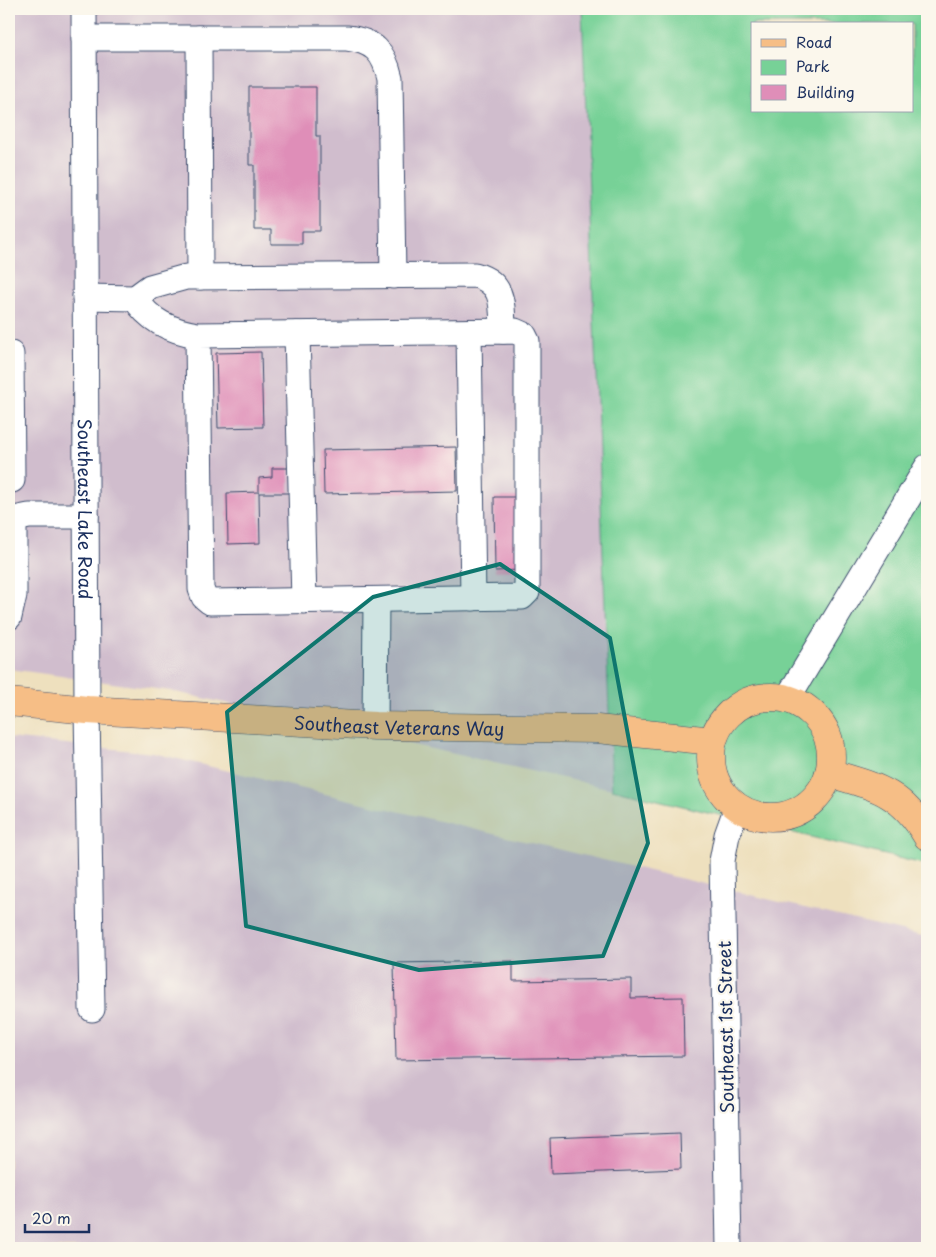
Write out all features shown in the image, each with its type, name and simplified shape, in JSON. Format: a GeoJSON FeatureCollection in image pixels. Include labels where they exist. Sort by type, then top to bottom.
{"type":"FeatureCollection","features":[{"type":"Feature","properties":{"kind":"main road"},"geometry":{"type":"LineString","coordinates":[[768,697],[787,699],[805,707],[818,720],[828,736],[831,755],[829,773],[821,791],[808,804],[792,814],[773,818],[754,815],[737,807],[723,794],[714,778],[710,759],[713,741],[721,724],[733,710],[750,701],[768,697]]}},
{"type":"Feature","properties":{"kind":"main road","name":"Southeast Veterans Way"},"geometry":{"type":"LineString","coordinates":[[9,702],[87,710],[375,726],[597,728],[713,741]]}},
{"type":"Feature","properties":{"kind":"main road"},"geometry":{"type":"LineString","coordinates":[[829,773],[880,788],[899,800],[918,820],[927,836]]}},
{"type":"Feature","properties":{"kind":"street","name":"Southeast Lake Road"},"geometry":{"type":"LineString","coordinates":[[84,9],[87,710],[92,1010]]}},
{"type":"Feature","properties":{"kind":"street"},"geometry":{"type":"LineString","coordinates":[[84,38],[347,38],[359,39],[382,55],[390,78],[391,90],[393,276]]}},
{"type":"Feature","properties":{"kind":"street"},"geometry":{"type":"LineString","coordinates":[[199,38],[200,277]]}},
{"type":"Feature","properties":{"kind":"street"},"geometry":{"type":"LineString","coordinates":[[85,297],[135,298],[150,287],[168,281],[200,277],[475,275],[490,280],[500,297],[502,332]]}},
{"type":"Feature","properties":{"kind":"street"},"geometry":{"type":"LineString","coordinates":[[135,298],[141,308],[155,321],[176,330],[198,335],[515,331],[524,335],[527,341],[527,592],[522,597],[217,603],[204,597],[201,589],[198,335]]}},
{"type":"Feature","properties":{"kind":"street"},"geometry":{"type":"LineString","coordinates":[[469,332],[473,598]]}},
{"type":"Feature","properties":{"kind":"street"},"geometry":{"type":"LineString","coordinates":[[297,334],[304,601]]}},
{"type":"Feature","properties":{"kind":"street"},"geometry":{"type":"LineString","coordinates":[[10,602],[14,519],[10,480],[11,354]]}},
{"type":"Feature","properties":{"kind":"street"},"geometry":{"type":"LineString","coordinates":[[787,699],[927,467]]}},
{"type":"Feature","properties":{"kind":"street"},"geometry":{"type":"LineString","coordinates":[[14,519],[29,516],[86,516]]}},
{"type":"Feature","properties":{"kind":"street"},"geometry":{"type":"LineString","coordinates":[[375,726],[376,600]]}},
{"type":"Feature","properties":{"kind":"street","name":"Southeast 1st Street"},"geometry":{"type":"LineString","coordinates":[[729,1248],[722,861],[727,835],[737,807]]}},
{"type":"Feature","properties":{"kind":"highlighted area"},"geometry":{"type":"Polygon","coordinates":[[[500,564],[610,638],[648,843],[603,956],[419,970],[246,926],[227,712],[373,597],[500,564]]]}},
{"type":"Feature","properties":{"kind":"shaded area"},"geometry":{"type":"Polygon","coordinates":[[[9,9],[582,9],[612,789],[171,691],[9,669],[9,9]]]}},
{"type":"Feature","properties":{"kind":"shaded area"},"geometry":{"type":"Polygon","coordinates":[[[9,738],[153,753],[927,937],[927,1248],[9,1248],[9,738]]]}},
{"type":"Feature","properties":{"kind":"green space"},"geometry":{"type":"Polygon","coordinates":[[[582,9],[927,9],[927,865],[612,789],[582,9]]]}},
{"type":"Feature","properties":{"kind":"building"},"geometry":{"type":"Polygon","coordinates":[[[249,87],[316,87],[316,136],[320,136],[320,231],[302,231],[302,244],[271,244],[271,230],[254,230],[254,165],[249,165],[249,87]]]}},
{"type":"Feature","properties":{"kind":"building"},"geometry":{"type":"Polygon","coordinates":[[[9,222],[12,222],[12,272],[9,272],[9,222]]]}},
{"type":"Feature","properties":{"kind":"building"},"geometry":{"type":"Polygon","coordinates":[[[261,352],[263,427],[218,428],[216,353],[261,352]]]}},
{"type":"Feature","properties":{"kind":"building"},"geometry":{"type":"Polygon","coordinates":[[[456,447],[457,491],[324,494],[323,450],[456,447]]]}},
{"type":"Feature","properties":{"kind":"building"},"geometry":{"type":"Polygon","coordinates":[[[272,468],[289,468],[289,493],[259,493],[260,543],[228,544],[227,493],[259,492],[259,478],[272,477],[272,468]]]}},
{"type":"Feature","properties":{"kind":"building"},"geometry":{"type":"Polygon","coordinates":[[[494,497],[520,497],[522,570],[495,571],[494,497]]]}},
{"type":"Feature","properties":{"kind":"building"},"geometry":{"type":"Polygon","coordinates":[[[513,961],[513,981],[631,979],[631,998],[683,997],[684,1056],[396,1060],[394,963],[513,961]]]}},
{"type":"Feature","properties":{"kind":"building"},"geometry":{"type":"Polygon","coordinates":[[[680,1133],[681,1169],[551,1174],[550,1138],[680,1133]]]}},
{"type":"Feature","properties":{"kind":"building"},"geometry":{"type":"Polygon","coordinates":[[[369,1244],[369,1248],[261,1248],[261,1247],[369,1244]]]}}]}
